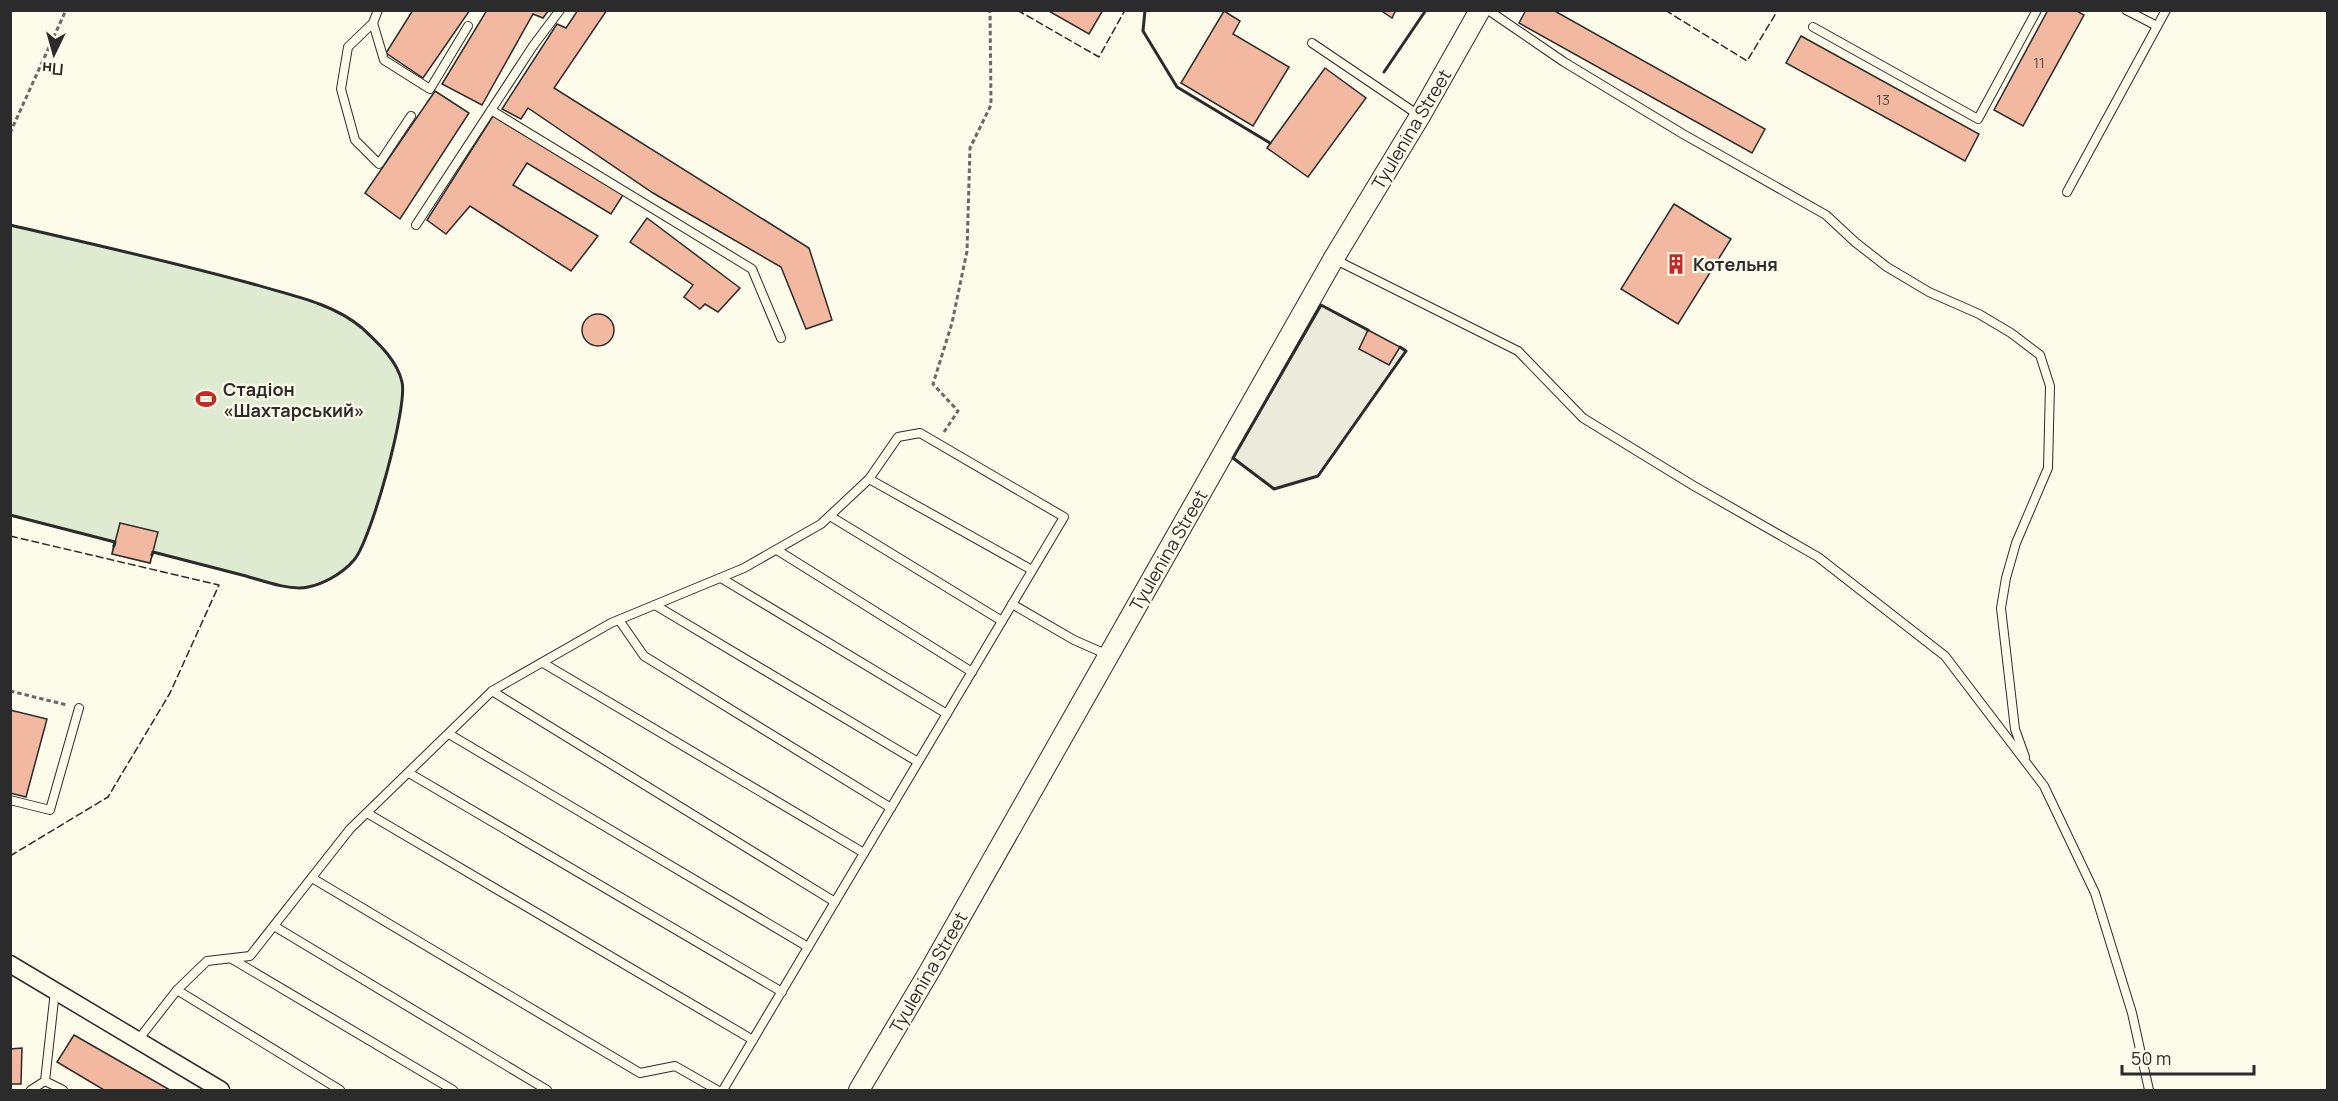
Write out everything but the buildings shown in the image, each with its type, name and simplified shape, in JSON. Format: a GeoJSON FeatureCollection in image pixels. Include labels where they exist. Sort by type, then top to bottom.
{"type":"FeatureCollection","features":[{"type":"Feature","properties":{"kind":"street","name":"Tyulenina Street"},"geometry":{"type":"LineString","coordinates":[[859,1090],[929,972],[1334,258],[1420,116],[1480,10]]}},
{"type":"Feature","properties":{"kind":"street"},"geometry":{"type":"LineString","coordinates":[[10,964],[221,1090]]}},
{"type":"Feature","properties":{"kind":"lane"},"geometry":{"type":"LineString","coordinates":[[378,10],[373,23],[348,47],[341,89],[355,140],[379,164],[411,116]]}},
{"type":"Feature","properties":{"kind":"lane"},"geometry":{"type":"LineString","coordinates":[[416,225],[560,10]]}},
{"type":"Feature","properties":{"kind":"lane"},"geometry":{"type":"LineString","coordinates":[[1488,10],[1564,62],[1674,129],[1826,215],[1887,267],[1929,292],[1979,314],[2040,355],[2050,386],[2048,468],[2016,543],[2006,578],[2001,608],[2015,729],[2028,764]]}},
{"type":"Feature","properties":{"kind":"lane"},"geometry":{"type":"LineString","coordinates":[[1813,27],[1978,119],[2037,10]]}},
{"type":"Feature","properties":{"kind":"lane"},"geometry":{"type":"LineString","coordinates":[[2126,10],[2157,26]]}},
{"type":"Feature","properties":{"kind":"lane"},"geometry":{"type":"LineString","coordinates":[[2067,192],[2166,10]]}},
{"type":"Feature","properties":{"kind":"lane"},"geometry":{"type":"LineString","coordinates":[[373,23],[384,60],[430,89],[468,27]]}},
{"type":"Feature","properties":{"kind":"lane"},"geometry":{"type":"LineString","coordinates":[[1312,43],[1420,116]]}},
{"type":"Feature","properties":{"kind":"lane"},"geometry":{"type":"LineString","coordinates":[[491,110],[752,269],[781,338]]}},
{"type":"Feature","properties":{"kind":"lane"},"geometry":{"type":"LineString","coordinates":[[1334,258],[1518,351],[1583,418],[1694,486],[1818,557],[1945,656],[2043,786],[2095,893],[2132,1013],[2149,1090]]}},
{"type":"Feature","properties":{"kind":"lane"},"geometry":{"type":"LineString","coordinates":[[138,1040],[177,990],[207,961],[250,956],[350,830],[492,691],[619,620],[744,568],[821,524],[868,479],[898,437],[920,433],[1064,517],[723,1090]]}},
{"type":"Feature","properties":{"kind":"lane"},"geometry":{"type":"LineString","coordinates":[[868,479],[1032,570]]}},
{"type":"Feature","properties":{"kind":"lane"},"geometry":{"type":"LineString","coordinates":[[830,516],[1002,621]]}},
{"type":"Feature","properties":{"kind":"lane"},"geometry":{"type":"LineString","coordinates":[[777,550],[972,672]]}},
{"type":"Feature","properties":{"kind":"lane"},"geometry":{"type":"LineString","coordinates":[[721,578],[947,714]]}},
{"type":"Feature","properties":{"kind":"lane"},"geometry":{"type":"LineString","coordinates":[[1012,604],[1074,640],[1108,655]]}},
{"type":"Feature","properties":{"kind":"lane"},"geometry":{"type":"LineString","coordinates":[[655,605],[918,762]]}},
{"type":"Feature","properties":{"kind":"lane"},"geometry":{"type":"LineString","coordinates":[[619,620],[644,656],[891,808]]}},
{"type":"Feature","properties":{"kind":"lane"},"geometry":{"type":"LineString","coordinates":[[543,663],[864,853]]}},
{"type":"Feature","properties":{"kind":"lane"},"geometry":{"type":"LineString","coordinates":[[492,691],[835,902]]}},
{"type":"Feature","properties":{"kind":"lane"},"geometry":{"type":"LineString","coordinates":[[10,800],[50,810],[79,708]]}},
{"type":"Feature","properties":{"kind":"lane"},"geometry":{"type":"LineString","coordinates":[[448,734],[808,947]]}},
{"type":"Feature","properties":{"kind":"lane"},"geometry":{"type":"LineString","coordinates":[[409,773],[782,992]]}},
{"type":"Feature","properties":{"kind":"lane"},"geometry":{"type":"LineString","coordinates":[[367,813],[753,1040]]}},
{"type":"Feature","properties":{"kind":"lane"},"geometry":{"type":"LineString","coordinates":[[312,878],[640,1073],[675,1066],[717,1090]]}},
{"type":"Feature","properties":{"kind":"lane"},"geometry":{"type":"LineString","coordinates":[[274,926],[547,1090]]}},
{"type":"Feature","properties":{"kind":"lane"},"geometry":{"type":"LineString","coordinates":[[231,958],[453,1090]]}},
{"type":"Feature","properties":{"kind":"lane"},"geometry":{"type":"LineString","coordinates":[[32,1090],[45,1081],[55,990]]}},
{"type":"Feature","properties":{"kind":"lane"},"geometry":{"type":"LineString","coordinates":[[177,990],[340,1090]]}},
{"type":"Feature","properties":{"kind":"lane"},"geometry":{"type":"LineString","coordinates":[[45,1081],[63,1090]]}},
{"type":"Feature","properties":{"kind":"path"},"geometry":{"type":"LineString","coordinates":[[10,133],[66,10]]}},
{"type":"Feature","properties":{"kind":"path"},"geometry":{"type":"LineString","coordinates":[[936,442],[958,411],[933,384],[952,323],[967,250],[970,148],[991,105],[990,10]]}},
{"type":"Feature","properties":{"kind":"path"},"geometry":{"type":"LineString","coordinates":[[10,691],[79,708]]}},
{"type":"Feature","properties":{"kind":"green space","name":"Стадіон «Шахтарський»"},"geometry":{"type":"Polygon","coordinates":[[[11,225],[193,268],[296,296],[350,319],[386,352],[396,366],[402,382],[399,417],[387,473],[370,528],[350,565],[333,577],[314,585],[301,588],[285,587],[153,552],[150,563],[112,554],[114,542],[11,515],[11,225]]]}},
{"type":"Feature","properties":{"kind":"shaded area"},"geometry":{"type":"Polygon","coordinates":[[[1321,305],[1406,351],[1318,476],[1274,489],[1233,458],[1321,305]]]}},
{"type":"Feature","properties":{"kind":"fence"},"geometry":{"type":"LineString","coordinates":[[1017,10],[1099,57],[1125,10]]}},
{"type":"Feature","properties":{"kind":"fence"},"geometry":{"type":"LineString","coordinates":[[1665,10],[1747,61],[1778,10]]}},
{"type":"Feature","properties":{"kind":"fence"},"geometry":{"type":"LineString","coordinates":[[10,536],[219,585],[170,693],[108,797],[10,856]]}},
{"type":"Feature","properties":{"kind":"wall"},"geometry":{"type":"LineString","coordinates":[[1145,10],[1143,31],[1177,87],[1270,143]]}},
{"type":"Feature","properties":{"kind":"wall"},"geometry":{"type":"LineString","coordinates":[[1384,72],[1426,10]]}},
{"type":"Feature","properties":{"kind":"wall"},"geometry":{"type":"LineString","coordinates":[[10,225],[223,276],[325,306],[351,319],[362,328],[386,352],[400,374],[402,396],[387,473],[370,528],[350,565],[327,581],[314,586],[294,588],[153,552],[152,555]]}},
{"type":"Feature","properties":{"kind":"wall"},"geometry":{"type":"LineString","coordinates":[[1368,330],[1321,305],[1233,458],[1274,489],[1318,476],[1406,351],[1400,347]]}},
{"type":"Feature","properties":{"kind":"wall"},"geometry":{"type":"LineString","coordinates":[[10,515],[115,542],[114,546]]}},
{"type":"Feature","properties":{"kind":"place","name":"Котельня"},"geometry":{"type":"Point","coordinates":[1676,264]}},
{"type":"Feature","properties":{"kind":"place","name":"Стадіон «Шахтарський»"},"geometry":{"type":"Point","coordinates":[206,399]}}]}
